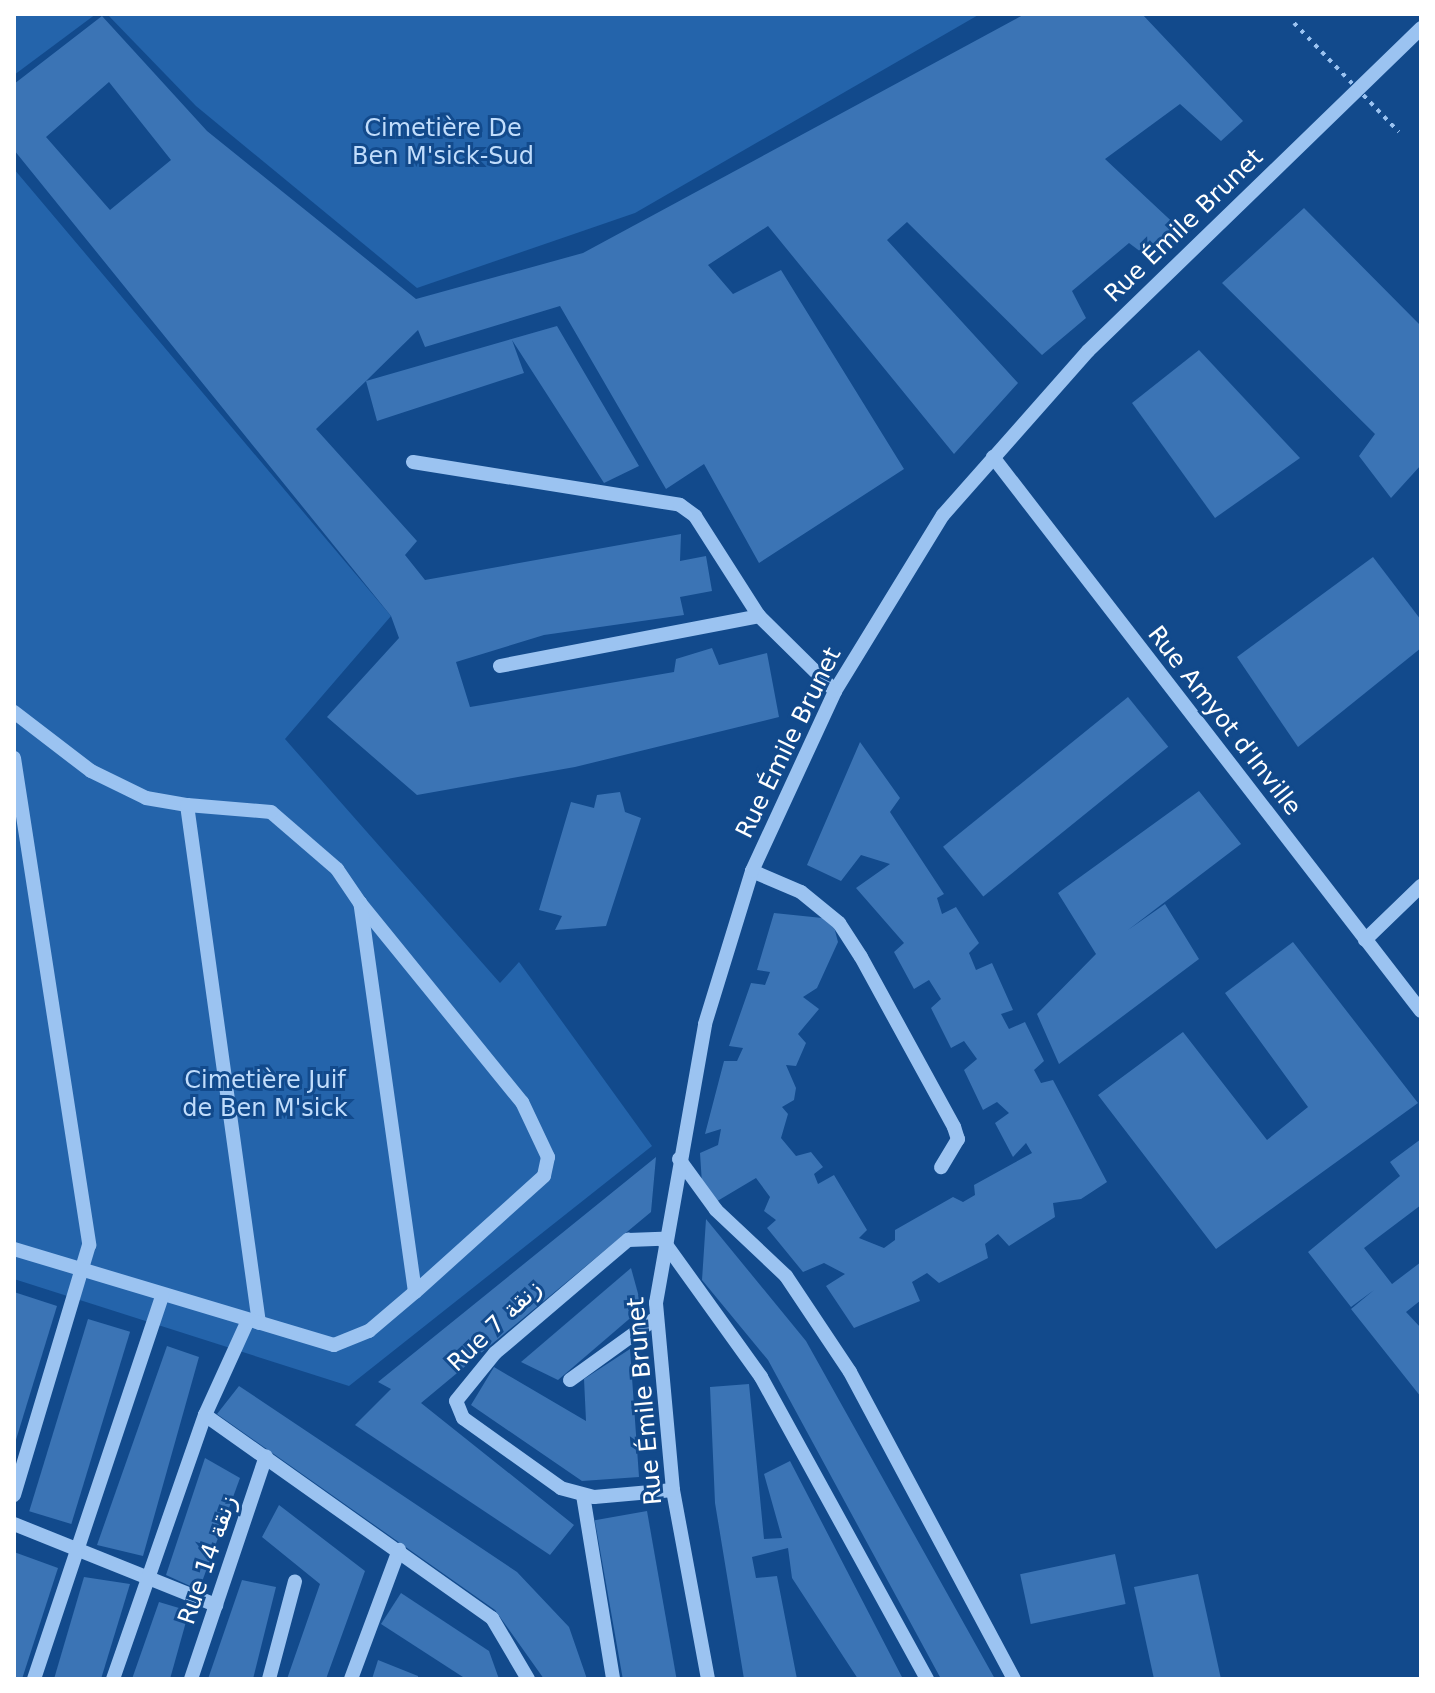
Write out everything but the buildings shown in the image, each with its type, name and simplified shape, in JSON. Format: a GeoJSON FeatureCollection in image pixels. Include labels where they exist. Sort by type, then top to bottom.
{"type":"FeatureCollection","features":[{"type":"Feature","properties":{"kind":"street","name":"Rue Émile Brunet"},"geometry":{"type":"LineString","coordinates":[[708,1679],[673,1490],[656,1318],[662,1239],[725,941],[752,871],[835,691],[943,515],[1088,351],[1421,28]]}},
{"type":"Feature","properties":{"kind":"street","name":"Rue Amyot d'Inville"},"geometry":{"type":"LineString","coordinates":[[993,457],[1421,1011]]}},
{"type":"Feature","properties":{"kind":"street"},"geometry":{"type":"LineString","coordinates":[[413,462],[680,505],[695,516],[759,616],[835,691]]}},
{"type":"Feature","properties":{"kind":"street"},"geometry":{"type":"LineString","coordinates":[[500,666],[759,616]]}},
{"type":"Feature","properties":{"kind":"street"},"geometry":{"type":"LineString","coordinates":[[14,712],[91,771],[146,798],[271,812],[337,869],[360,903],[522,1102],[548,1157],[544,1176],[415,1292],[369,1331],[334,1345],[162,1296],[14,1249]]}},
{"type":"Feature","properties":{"kind":"street"},"geometry":{"type":"LineString","coordinates":[[14,758],[89,1217],[84,1272],[14,1495]]}},
{"type":"Feature","properties":{"kind":"street"},"geometry":{"type":"LineString","coordinates":[[113,1679],[205,1415],[254,1322],[187,805]]}},
{"type":"Feature","properties":{"kind":"street"},"geometry":{"type":"LineString","coordinates":[[752,871],[801,892],[839,923],[954,1127],[958,1139],[941,1167]]}},
{"type":"Feature","properties":{"kind":"street"},"geometry":{"type":"LineString","coordinates":[[1365,940],[1421,886]]}},
{"type":"Feature","properties":{"kind":"street"},"geometry":{"type":"LineString","coordinates":[[360,903],[415,1292]]}},
{"type":"Feature","properties":{"kind":"street"},"geometry":{"type":"LineString","coordinates":[[679,1159],[716,1210],[786,1276],[850,1372],[1014,1679]]}},
{"type":"Feature","properties":{"kind":"street"},"geometry":{"type":"LineString","coordinates":[[662,1239],[761,1377],[927,1679]]}},
{"type":"Feature","properties":{"kind":"street","name":"Rue 7 زنقة"},"geometry":{"type":"LineString","coordinates":[[662,1239],[628,1240],[605,1254],[459,1391],[463,1418],[561,1488],[583,1495],[673,1490]]}},
{"type":"Feature","properties":{"kind":"street"},"geometry":{"type":"LineString","coordinates":[[34,1679],[74,1548],[162,1296]]}},
{"type":"Feature","properties":{"kind":"street"},"geometry":{"type":"LineString","coordinates":[[570,1380],[656,1318]]}},
{"type":"Feature","properties":{"kind":"street"},"geometry":{"type":"LineString","coordinates":[[205,1415],[492,1618],[528,1679]]}},
{"type":"Feature","properties":{"kind":"street","name":"Rue 14 زنقة"},"geometry":{"type":"LineString","coordinates":[[191,1679],[266,1456]]}},
{"type":"Feature","properties":{"kind":"street"},"geometry":{"type":"LineString","coordinates":[[583,1495],[613,1679]]}},
{"type":"Feature","properties":{"kind":"street"},"geometry":{"type":"LineString","coordinates":[[14,1524],[148,1575],[216,1605]]}},
{"type":"Feature","properties":{"kind":"street"},"geometry":{"type":"LineString","coordinates":[[351,1679],[399,1550]]}},
{"type":"Feature","properties":{"kind":"street"},"geometry":{"type":"LineString","coordinates":[[269,1679],[295,1581]]}},
{"type":"Feature","properties":{"kind":"path"},"geometry":{"type":"LineString","coordinates":[[1294,23],[1399,132]]}},
{"type":"Feature","properties":{"kind":"green space"},"geometry":{"type":"Polygon","coordinates":[[[14,14],[96,14],[14,75],[14,14]]]}},
{"type":"Feature","properties":{"kind":"green space","name":"Cimetière De Ben M'sick-Sud"},"geometry":{"type":"Polygon","coordinates":[[[107,14],[980,14],[635,213],[417,288],[196,106],[107,14]]]}},
{"type":"Feature","properties":{"kind":"green space","name":"Cimetière Juif de Ben M'sick"},"geometry":{"type":"Polygon","coordinates":[[[14,169],[391,616],[285,739],[500,983],[519,962],[652,1146],[349,1386],[14,1279],[14,169]]]}}]}
